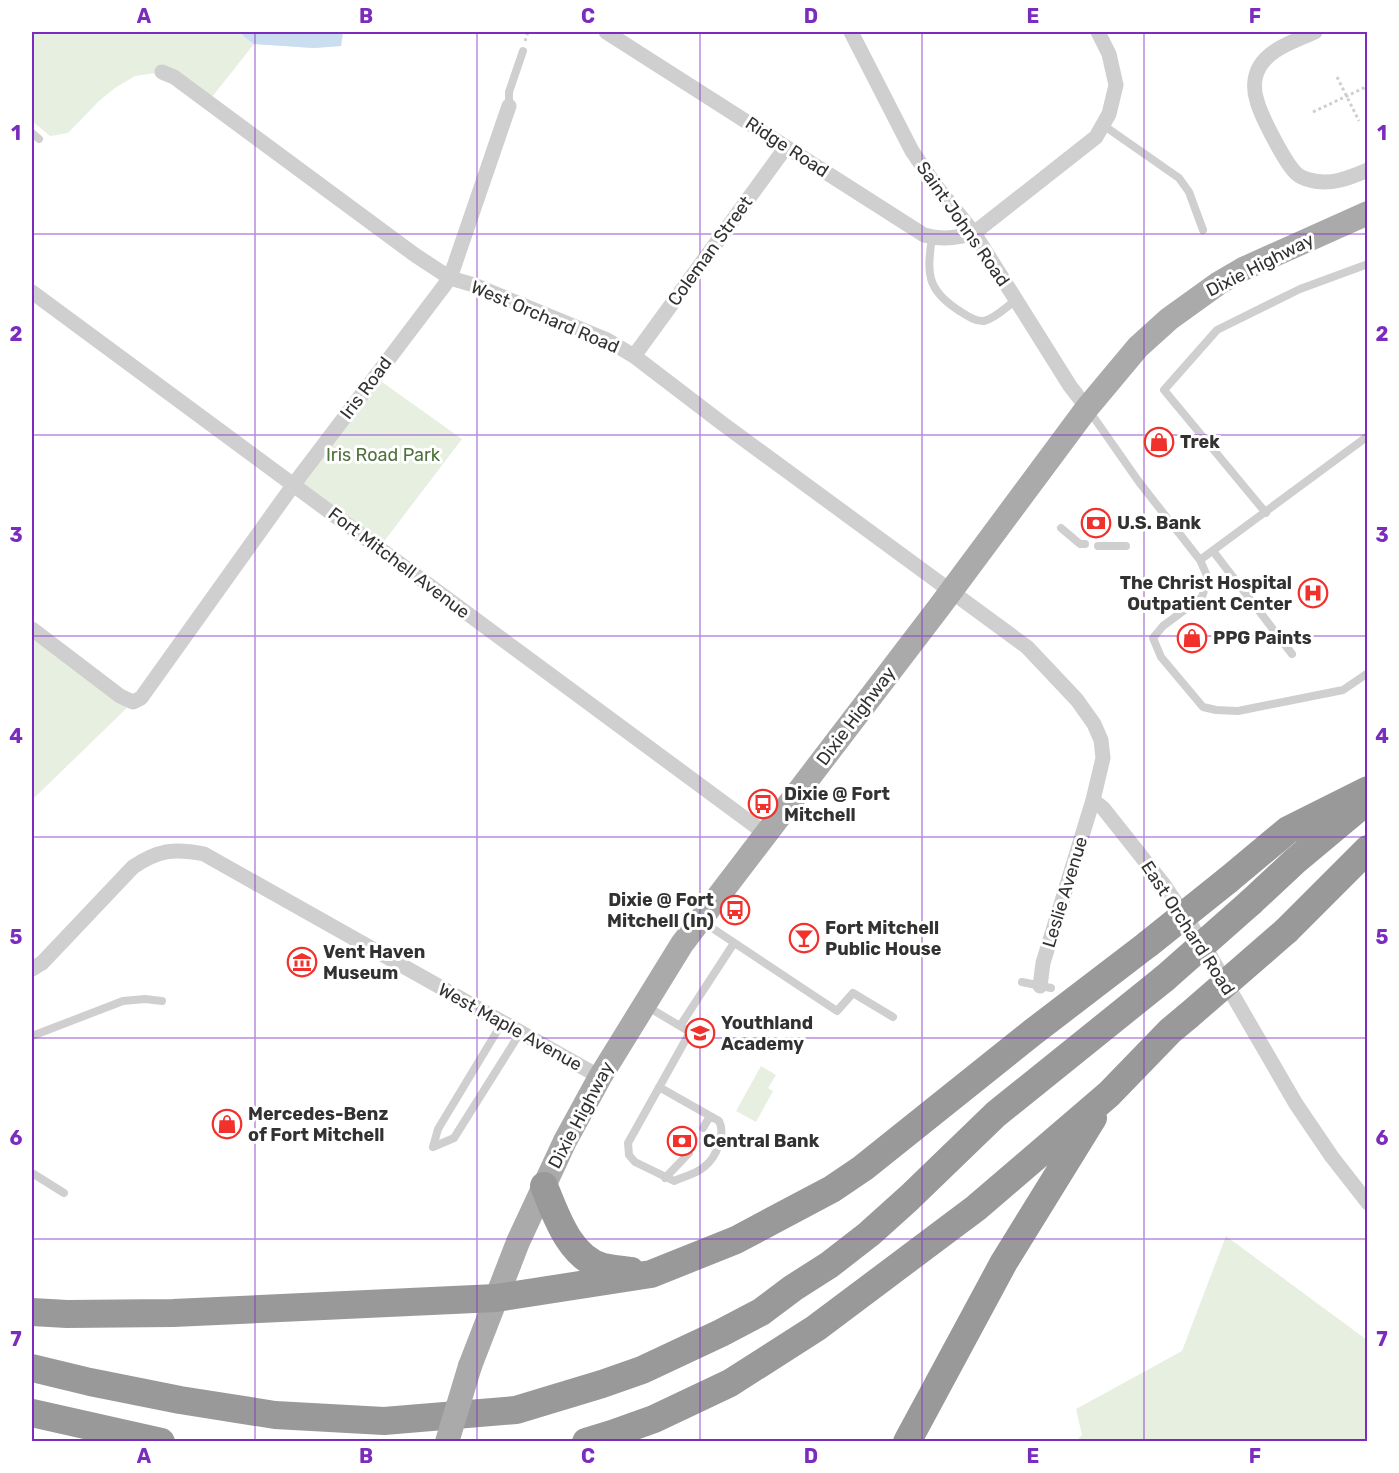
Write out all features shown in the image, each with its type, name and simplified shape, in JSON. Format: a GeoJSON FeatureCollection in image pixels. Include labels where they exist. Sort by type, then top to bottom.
{"type":"FeatureCollection","features":[{"type":"Feature","properties":{"kind":"highway"},"geometry":{"type":"LineString","coordinates":[[32,1312],[173,1313],[496,1298],[651,1274],[736,1240],[832,1189],[863,1168],[1033,1032],[1148,944],[1288,830],[1368,790]]}},
{"type":"Feature","properties":{"kind":"highway"},"geometry":{"type":"LineString","coordinates":[[32,1368],[180,1400],[275,1415],[384,1421],[516,1410],[612,1381],[669,1358],[761,1312],[869,1234],[996,1114],[1165,978],[1295,861],[1368,800]]}},
{"type":"Feature","properties":{"kind":"highway"},"geometry":{"type":"LineString","coordinates":[[586,1442],[654,1419],[730,1383],[816,1328],[976,1208],[1109,1094],[1170,1031],[1286,931],[1368,849]]}},
{"type":"Feature","properties":{"kind":"highway"},"geometry":{"type":"LineString","coordinates":[[908,1442],[1004,1262],[1109,1094]]}},
{"type":"Feature","properties":{"kind":"highway"},"geometry":{"type":"LineString","coordinates":[[544,1186],[562,1229],[580,1254],[601,1266],[651,1274]]}},
{"type":"Feature","properties":{"kind":"highway"},"geometry":{"type":"LineString","coordinates":[[32,1413],[161,1442]]}},
{"type":"Feature","properties":{"kind":"main road","name":"Dixie Highway"},"geometry":{"type":"LineString","coordinates":[[447,1442],[470,1366],[496,1298],[518,1242],[565,1141],[600,1077],[682,944],[952,590],[1087,408],[1138,348],[1168,319],[1201,295],[1244,269],[1368,213]]}},
{"type":"Feature","properties":{"kind":"street","name":"Ridge Road"},"geometry":{"type":"LineString","coordinates":[[606,32],[924,235],[952,238],[974,233]]}},
{"type":"Feature","properties":{"kind":"street","name":"Saint Johns Road"},"geometry":{"type":"LineString","coordinates":[[851,32],[912,151],[936,186],[974,233],[1070,386],[1087,408]]}},
{"type":"Feature","properties":{"kind":"street"},"geometry":{"type":"LineString","coordinates":[[974,233],[1096,137],[1109,114],[1116,85],[1109,54],[1098,32]]}},
{"type":"Feature","properties":{"kind":"street"},"geometry":{"type":"LineString","coordinates":[[1315,32],[1284,46],[1262,63],[1256,74],[1254,85],[1257,102],[1288,163],[1297,174],[1308,180],[1324,183],[1334,182],[1368,170]]}},
{"type":"Feature","properties":{"kind":"street","name":"West Orchard Road"},"geometry":{"type":"LineString","coordinates":[[162,72],[174,77],[415,255],[450,278],[474,285],[607,340],[634,356],[723,424],[952,590]]}},
{"type":"Feature","properties":{"kind":"street","name":"Iris Road"},"geometry":{"type":"LineString","coordinates":[[32,629],[120,696],[133,702],[141,698],[294,484],[450,278],[509,106]]}},
{"type":"Feature","properties":{"kind":"street","name":"Coleman Street"},"geometry":{"type":"LineString","coordinates":[[634,356],[786,147]]}},
{"type":"Feature","properties":{"kind":"street","name":"Fort Mitchell Avenue"},"geometry":{"type":"LineString","coordinates":[[32,292],[766,834]]}},
{"type":"Feature","properties":{"kind":"street"},"geometry":{"type":"LineString","coordinates":[[952,590],[1027,647],[1077,700],[1094,724],[1101,740],[1103,758],[1093,800]]}},
{"type":"Feature","properties":{"kind":"street","name":"Leslie Avenue"},"geometry":{"type":"LineString","coordinates":[[1046,987],[1043,963],[1093,800]]}},
{"type":"Feature","properties":{"kind":"street","name":"East Orchard Road"},"geometry":{"type":"LineString","coordinates":[[1093,800],[1103,808],[1164,885],[1202,942],[1296,1104],[1332,1157],[1368,1203]]}},
{"type":"Feature","properties":{"kind":"street","name":"West Maple Avenue"},"geometry":{"type":"LineString","coordinates":[[32,969],[42,963],[134,867],[159,853],[184,850],[204,854],[600,1077]]}},
{"type":"Feature","properties":{"kind":"lane"},"geometry":{"type":"LineString","coordinates":[[509,106],[509,92],[523,51]]}},
{"type":"Feature","properties":{"kind":"lane"},"geometry":{"type":"LineString","coordinates":[[1103,125],[1179,178],[1189,192],[1203,230]]}},
{"type":"Feature","properties":{"kind":"lane"},"geometry":{"type":"LineString","coordinates":[[32,133],[39,139]]}},
{"type":"Feature","properties":{"kind":"lane"},"geometry":{"type":"LineString","coordinates":[[932,237],[928,272],[933,288],[944,301],[970,318],[982,321],[996,316],[1016,300]]}},
{"type":"Feature","properties":{"kind":"lane"},"geometry":{"type":"LineString","coordinates":[[1266,513],[1164,390],[1217,330],[1300,289],[1368,264]]}},
{"type":"Feature","properties":{"kind":"lane"},"geometry":{"type":"LineString","coordinates":[[1087,408],[1139,482],[1200,560],[1208,578],[1202,597],[1163,626],[1153,638],[1161,657],[1203,707],[1216,711],[1238,711],[1343,690],[1368,673]]}},
{"type":"Feature","properties":{"kind":"lane"},"geometry":{"type":"LineString","coordinates":[[1200,560],[1368,436]]}},
{"type":"Feature","properties":{"kind":"lane"},"geometry":{"type":"LineString","coordinates":[[1061,528],[1080,544],[1085,544]]}},
{"type":"Feature","properties":{"kind":"lane"},"geometry":{"type":"LineString","coordinates":[[1098,546],[1126,546]]}},
{"type":"Feature","properties":{"kind":"lane"},"geometry":{"type":"LineString","coordinates":[[1214,551],[1292,654]]}},
{"type":"Feature","properties":{"kind":"lane"},"geometry":{"type":"LineString","coordinates":[[700,920],[837,1011],[853,993],[893,1017]]}},
{"type":"Feature","properties":{"kind":"lane"},"geometry":{"type":"LineString","coordinates":[[680,1026],[734,943]]}},
{"type":"Feature","properties":{"kind":"lane"},"geometry":{"type":"LineString","coordinates":[[1022,982],[1046,987]]}},
{"type":"Feature","properties":{"kind":"lane"},"geometry":{"type":"LineString","coordinates":[[32,1035],[123,1001],[162,1000]]}},
{"type":"Feature","properties":{"kind":"lane"},"geometry":{"type":"LineString","coordinates":[[644,1005],[690,1032],[659,1087],[628,1143],[629,1155],[634,1162],[674,1181],[703,1169],[722,1137],[723,1128],[719,1121],[659,1087]]}},
{"type":"Feature","properties":{"kind":"lane"},"geometry":{"type":"LineString","coordinates":[[502,1023],[438,1129],[433,1147],[454,1138],[520,1033]]}},
{"type":"Feature","properties":{"kind":"lane"},"geometry":{"type":"LineString","coordinates":[[704,1128],[710,1116]]}},
{"type":"Feature","properties":{"kind":"lane"},"geometry":{"type":"LineString","coordinates":[[665,1178],[689,1153]]}},
{"type":"Feature","properties":{"kind":"lane"},"geometry":{"type":"LineString","coordinates":[[32,1173],[64,1193]]}},
{"type":"Feature","properties":{"kind":"path"},"geometry":{"type":"LineString","coordinates":[[1336,76],[1359,121]]}},
{"type":"Feature","properties":{"kind":"path"},"geometry":{"type":"LineString","coordinates":[[1313,112],[1368,86]]}},
{"type":"Feature","properties":{"kind":"green space"},"geometry":{"type":"Polygon","coordinates":[[[32,32],[343,32],[341,46],[314,48],[254,44],[208,102],[162,72],[135,76],[99,101],[68,133],[50,136],[32,121],[32,32]]]}},
{"type":"Feature","properties":{"kind":"green space","name":"Iris Road Park"},"geometry":{"type":"Polygon","coordinates":[[[375,377],[462,439],[379,548],[294,484],[375,377]]]}},
{"type":"Feature","properties":{"kind":"green space"},"geometry":{"type":"Polygon","coordinates":[[[32,629],[133,702],[32,800],[32,629]]]}},
{"type":"Feature","properties":{"kind":"green space"},"geometry":{"type":"Polygon","coordinates":[[[761,1066],[776,1075],[768,1088],[773,1091],[756,1122],[736,1111],[761,1066]]]}},
{"type":"Feature","properties":{"kind":"green space"},"geometry":{"type":"Polygon","coordinates":[[[1226,1236],[1367,1340],[1367,1441],[1076,1441],[1082,1435],[1076,1409],[1182,1351],[1226,1236]]]}},
{"type":"Feature","properties":{"kind":"water"},"geometry":{"type":"Polygon","coordinates":[[[242,32],[343,32],[341,46],[314,48],[254,44],[243,36],[242,32]]]}},
{"type":"Feature","properties":{"kind":"place","name":"Trek"},"geometry":{"type":"Point","coordinates":[1159,442]}},
{"type":"Feature","properties":{"kind":"place","name":"U.S. Bank"},"geometry":{"type":"Point","coordinates":[1096,523]}},
{"type":"Feature","properties":{"kind":"place","name":"The Christ Hospital Outpatient Center"},"geometry":{"type":"Point","coordinates":[1313,593]}},
{"type":"Feature","properties":{"kind":"place","name":"PPG Paints"},"geometry":{"type":"Point","coordinates":[1192,638]}},
{"type":"Feature","properties":{"kind":"place","name":"Dixie @ Fort Mitchell"},"geometry":{"type":"Point","coordinates":[763,804]}},
{"type":"Feature","properties":{"kind":"place","name":"Dixie @ Fort Mitchell (In)"},"geometry":{"type":"Point","coordinates":[735,910]}},
{"type":"Feature","properties":{"kind":"place","name":"Fort Mitchell Public House"},"geometry":{"type":"Point","coordinates":[804,938]}},
{"type":"Feature","properties":{"kind":"place","name":"Vent Haven Museum"},"geometry":{"type":"Point","coordinates":[302,962]}},
{"type":"Feature","properties":{"kind":"place","name":"Youthland Academy"},"geometry":{"type":"Point","coordinates":[700,1033]}},
{"type":"Feature","properties":{"kind":"place","name":"Mercedes-Benz of Fort Mitchell"},"geometry":{"type":"Point","coordinates":[227,1124]}},
{"type":"Feature","properties":{"kind":"place","name":"Central Bank"},"geometry":{"type":"Point","coordinates":[682,1141]}}]}
